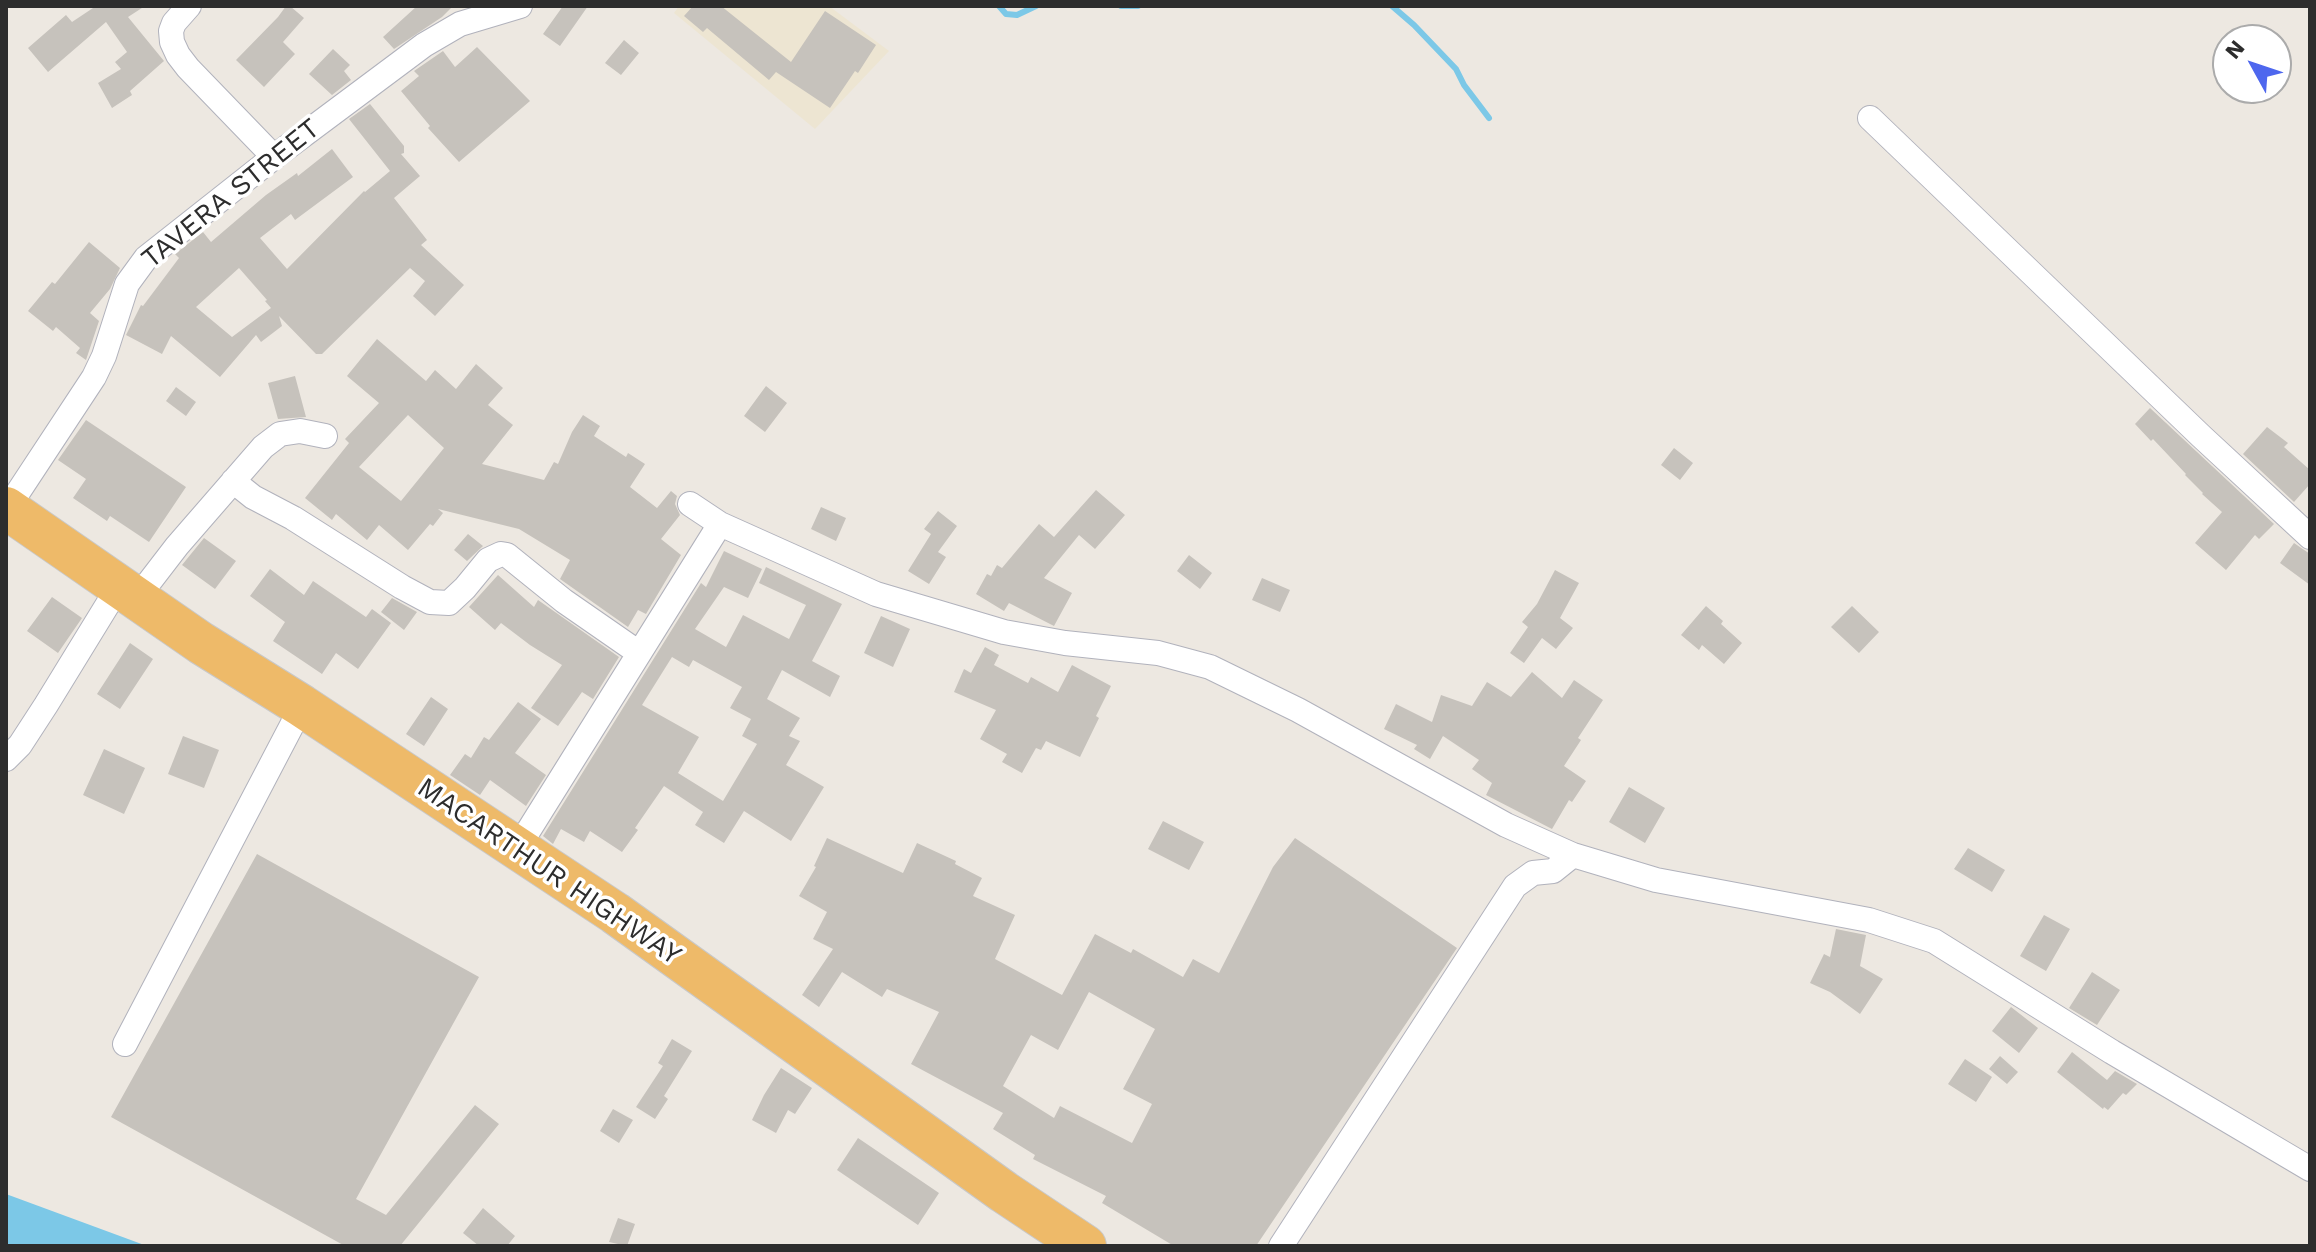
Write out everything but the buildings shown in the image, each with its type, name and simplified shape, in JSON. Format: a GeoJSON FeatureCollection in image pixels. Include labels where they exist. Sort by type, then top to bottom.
{"type":"FeatureCollection","features":[{"type":"Feature","properties":{"kind":"highway","name":"MACARTHUR HIGHWAY"},"geometry":{"type":"LineString","coordinates":[[7,509],[247,673],[302,706],[615,913],[1004,1192],[1085,1246]]}},
{"type":"Feature","properties":{"kind":"street"},"geometry":{"type":"LineString","coordinates":[[189,6],[171,31],[178,55],[274,157]]}},
{"type":"Feature","properties":{"kind":"street","name":"TAVERA STREET"},"geometry":{"type":"LineString","coordinates":[[7,509],[94,377],[104,356],[120,300],[135,272],[156,250],[274,157],[442,33],[460,24],[520,6]]}},
{"type":"Feature","properties":{"kind":"street"},"geometry":{"type":"LineString","coordinates":[[1870,118],[2310,537]]}},
{"type":"Feature","properties":{"kind":"street"},"geometry":{"type":"LineString","coordinates":[[6,759],[20,745],[128,592],[177,546],[263,447],[280,434],[300,431],[325,436]]}},
{"type":"Feature","properties":{"kind":"street"},"geometry":{"type":"LineString","coordinates":[[233,481],[253,497],[430,602],[449,603],[488,560],[501,554],[507,555],[564,601],[639,653]]}},
{"type":"Feature","properties":{"kind":"street"},"geometry":{"type":"LineString","coordinates":[[690,504],[720,524],[876,594],[917,607],[1004,632],[1065,643],[1158,653],[1210,667],[1298,710],[1506,825],[1573,855],[1656,880],[1869,920],[1934,941],[2098,1044],[2310,1169]]}},
{"type":"Feature","properties":{"kind":"street"},"geometry":{"type":"LineString","coordinates":[[517,849],[720,524]]}},
{"type":"Feature","properties":{"kind":"street"},"geometry":{"type":"LineString","coordinates":[[125,1044],[302,706]]}},
{"type":"Feature","properties":{"kind":"street"},"geometry":{"type":"LineString","coordinates":[[1281,1246],[1515,886],[1533,873],[1553,871],[1573,855]]}},
{"type":"Feature","properties":{"kind":"shaded area"},"geometry":{"type":"Polygon","coordinates":[[[679,6],[829,6],[889,51],[815,129],[674,13],[679,6]]]}},
{"type":"Feature","properties":{"kind":"water"},"geometry":{"type":"Polygon","coordinates":[[[6,1194],[147,1246],[6,1246],[6,1194]]]}},
{"type":"Feature","properties":{"kind":"waterway"},"geometry":{"type":"LineString","coordinates":[[999,6],[1006,14],[1017,15],[1036,6]]}},
{"type":"Feature","properties":{"kind":"waterway"},"geometry":{"type":"LineString","coordinates":[[1121,6],[1138,6]]}},
{"type":"Feature","properties":{"kind":"waterway"},"geometry":{"type":"LineString","coordinates":[[1392,6],[1456,69],[1489,118]]}}]}
